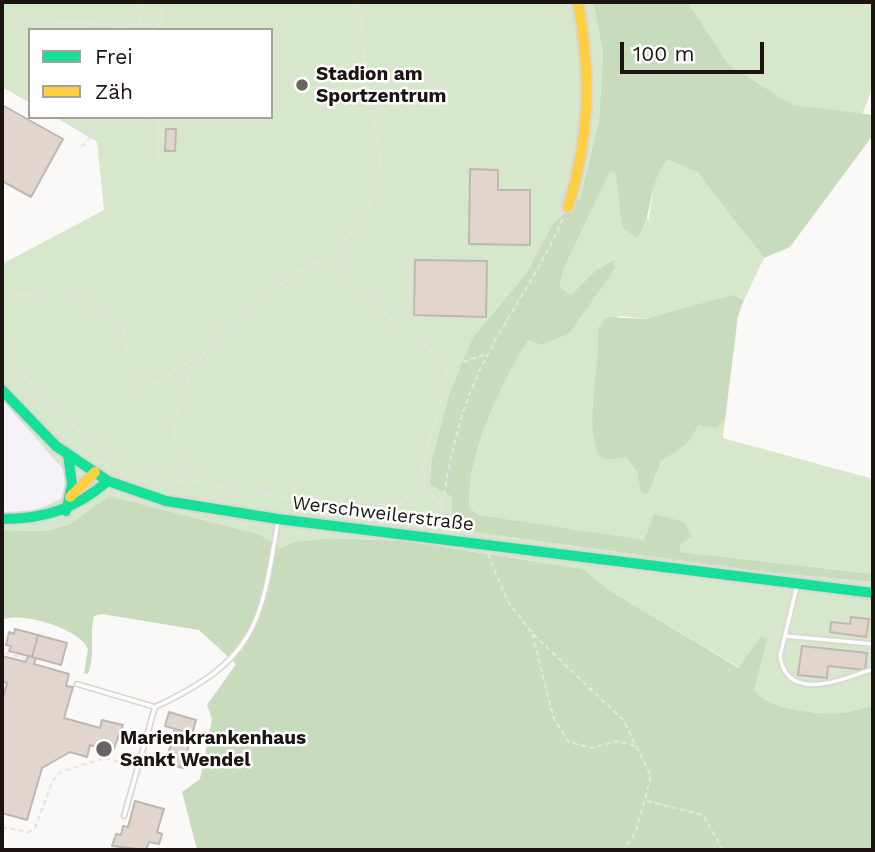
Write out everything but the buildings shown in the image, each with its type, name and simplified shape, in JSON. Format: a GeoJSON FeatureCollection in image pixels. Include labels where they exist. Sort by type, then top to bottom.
{"type":"FeatureCollection","features":[{"type":"Feature","properties":{"kind":"main road"},"geometry":{"type":"LineString","coordinates":[[568,207],[583,156],[591,98],[586,38],[578,2]]}},
{"type":"Feature","properties":{"kind":"main road","name":"Werschweilerstraße"},"geometry":{"type":"LineString","coordinates":[[6,386],[56,446],[70,449],[108,481],[166,501],[278,519],[873,593]]}},
{"type":"Feature","properties":{"kind":"main road"},"geometry":{"type":"LineString","coordinates":[[66,511],[70,497],[70,449]]}},
{"type":"Feature","properties":{"kind":"main road"},"geometry":{"type":"LineString","coordinates":[[70,497],[95,472]]}},
{"type":"Feature","properties":{"kind":"main road"},"geometry":{"type":"LineString","coordinates":[[2,519],[43,518],[66,511],[82,504],[108,481]]}},
{"type":"Feature","properties":{"kind":"lane"},"geometry":{"type":"LineString","coordinates":[[77,684],[155,707],[214,676],[243,643],[259,616],[278,519]]}},
{"type":"Feature","properties":{"kind":"lane"},"geometry":{"type":"LineString","coordinates":[[797,584],[780,656],[781,667],[796,682],[817,685],[832,683],[873,669]]}},
{"type":"Feature","properties":{"kind":"lane"},"geometry":{"type":"LineString","coordinates":[[785,636],[873,644]]}},
{"type":"Feature","properties":{"kind":"lane"},"geometry":{"type":"LineString","coordinates":[[124,816],[155,707]]}},
{"type":"Feature","properties":{"kind":"path"},"geometry":{"type":"LineString","coordinates":[[139,2],[139,25]]}},
{"type":"Feature","properties":{"kind":"path"},"geometry":{"type":"LineString","coordinates":[[160,28],[162,2]]}},
{"type":"Feature","properties":{"kind":"path"},"geometry":{"type":"LineString","coordinates":[[359,2],[363,49],[381,163],[368,206],[336,255],[286,281],[255,304],[205,353],[173,427],[179,458],[198,480],[211,486],[373,507],[394,506],[422,488]]}},
{"type":"Feature","properties":{"kind":"path"},"geometry":{"type":"LineString","coordinates":[[2,21],[160,24]]}},
{"type":"Feature","properties":{"kind":"path"},"geometry":{"type":"LineString","coordinates":[[130,28],[131,24]]}},
{"type":"Feature","properties":{"kind":"path"},"geometry":{"type":"LineString","coordinates":[[81,146],[87,143],[95,119]]}},
{"type":"Feature","properties":{"kind":"path"},"geometry":{"type":"LineString","coordinates":[[159,119],[159,163]]}},
{"type":"Feature","properties":{"kind":"path"},"geometry":{"type":"LineString","coordinates":[[438,537],[442,503],[467,400],[488,354],[536,275],[568,207]]}},
{"type":"Feature","properties":{"kind":"path"},"geometry":{"type":"LineString","coordinates":[[336,255],[340,265],[407,334],[438,353],[447,367],[446,384],[426,443],[422,488]]}},
{"type":"Feature","properties":{"kind":"path"},"geometry":{"type":"LineString","coordinates":[[2,297],[60,292],[103,310],[124,325],[129,369],[135,385],[146,389],[173,374],[198,354],[205,353]]}},
{"type":"Feature","properties":{"kind":"path"},"geometry":{"type":"LineString","coordinates":[[2,348],[36,393],[97,445],[161,476],[189,483],[198,480]]}},
{"type":"Feature","properties":{"kind":"path"},"geometry":{"type":"LineString","coordinates":[[447,367],[488,354]]}},
{"type":"Feature","properties":{"kind":"path"},"geometry":{"type":"LineString","coordinates":[[2,373],[6,386]]}},
{"type":"Feature","properties":{"kind":"path"},"geometry":{"type":"LineString","coordinates":[[53,428],[70,449]]}},
{"type":"Feature","properties":{"kind":"path"},"geometry":{"type":"LineString","coordinates":[[95,459],[130,478]]}},
{"type":"Feature","properties":{"kind":"path"},"geometry":{"type":"LineString","coordinates":[[422,488],[442,503]]}},
{"type":"Feature","properties":{"kind":"path"},"geometry":{"type":"LineString","coordinates":[[408,524],[422,524],[432,515],[441,515]]}},
{"type":"Feature","properties":{"kind":"path"},"geometry":{"type":"LineString","coordinates":[[484,544],[508,602],[532,633],[624,721],[651,776],[636,832],[623,850]]}},
{"type":"Feature","properties":{"kind":"path"},"geometry":{"type":"LineString","coordinates":[[532,633],[554,719],[569,742],[591,748],[618,741],[635,746]]}},
{"type":"Feature","properties":{"kind":"path"},"geometry":{"type":"LineString","coordinates":[[2,645],[5,653],[27,659]]}},
{"type":"Feature","properties":{"kind":"path"},"geometry":{"type":"LineString","coordinates":[[2,827],[29,832],[35,828],[52,782],[60,772],[105,758],[138,767]]}},
{"type":"Feature","properties":{"kind":"path"},"geometry":{"type":"LineString","coordinates":[[646,801],[703,815],[723,850]]}},
{"type":"Feature","properties":{"kind":"shaded area"},"geometry":{"type":"Polygon","coordinates":[[[2,400],[69,476],[65,496],[45,508],[21,514],[2,514],[2,400]]]}},
{"type":"Feature","properties":{"kind":"green space"},"geometry":{"type":"Polygon","coordinates":[[[2,2],[593,2],[603,52],[599,121],[580,198],[552,225],[525,275],[473,337],[450,391],[431,463],[430,485],[452,497],[452,516],[587,546],[773,573],[873,582],[873,706],[845,712],[820,713],[770,702],[754,690],[761,637],[740,668],[612,592],[583,569],[405,541],[328,538],[294,542],[280,548],[259,534],[109,496],[68,525],[45,531],[2,530],[2,514],[35,510],[65,496],[69,476],[2,400],[2,264],[104,210],[97,142],[58,119],[273,119],[273,28],[28,28],[28,102],[2,87],[2,2]]]}},
{"type":"Feature","properties":{"kind":"green space"},"geometry":{"type":"Polygon","coordinates":[[[593,2],[688,2],[729,65],[793,105],[873,115],[873,135],[790,247],[764,258],[697,172],[667,160],[656,179],[647,217],[637,238],[622,227],[616,174],[610,171],[563,270],[559,287],[571,295],[596,270],[613,260],[615,269],[569,333],[542,345],[528,340],[497,398],[479,444],[470,488],[470,508],[479,515],[644,540],[654,514],[684,522],[692,537],[679,545],[681,552],[873,574],[873,582],[773,573],[475,532],[458,527],[452,516],[452,497],[430,485],[431,463],[450,391],[473,337],[525,275],[552,225],[580,198],[599,121],[603,52],[593,2]]]}},
{"type":"Feature","properties":{"kind":"green space"},"geometry":{"type":"Polygon","coordinates":[[[688,2],[873,2],[873,86],[862,115],[793,105],[729,65],[688,2]]]}},
{"type":"Feature","properties":{"kind":"green space"},"geometry":{"type":"Polygon","coordinates":[[[666,160],[697,172],[764,258],[744,300],[732,296],[645,319],[620,316],[598,328],[592,426],[598,455],[608,460],[626,457],[637,472],[641,493],[654,480],[661,462],[688,443],[700,424],[716,427],[725,420],[723,438],[873,479],[873,574],[681,552],[679,546],[647,530],[645,540],[634,539],[479,515],[470,508],[470,488],[479,444],[507,376],[528,339],[542,345],[615,270],[612,260],[596,270],[571,295],[558,287],[563,270],[610,170],[616,174],[649,220],[655,175],[666,160]]]}},
{"type":"Feature","properties":{"kind":"green space"},"geometry":{"type":"Polygon","coordinates":[[[732,295],[744,300],[738,316],[725,420],[716,428],[699,425],[688,443],[661,462],[648,494],[641,493],[637,472],[626,457],[608,460],[598,455],[594,441],[592,410],[598,328],[606,317],[645,319],[732,295]]]}},
{"type":"Feature","properties":{"kind":"green space"},"geometry":{"type":"Polygon","coordinates":[[[109,496],[259,534],[280,548],[294,542],[328,538],[405,541],[583,569],[612,592],[739,668],[761,636],[767,639],[754,690],[761,697],[781,706],[820,713],[845,712],[873,706],[873,850],[197,850],[182,792],[200,779],[212,719],[207,705],[236,664],[199,630],[102,614],[94,616],[92,659],[88,674],[84,673],[88,649],[74,635],[35,620],[2,620],[2,530],[45,531],[68,525],[109,496]]]}},
{"type":"Feature","properties":{"kind":"traffic: fast"},"geometry":{"type":"LineString","coordinates":[[2,390],[56,446],[108,481],[166,501],[278,519],[873,593]]}},
{"type":"Feature","properties":{"kind":"traffic: fast"},"geometry":{"type":"LineString","coordinates":[[66,511],[72,484],[68,454]]}},
{"type":"Feature","properties":{"kind":"traffic: fast"},"geometry":{"type":"LineString","coordinates":[[2,519],[32,517],[59,510],[84,499],[108,481]]}},
{"type":"Feature","properties":{"kind":"traffic: slow"},"geometry":{"type":"LineString","coordinates":[[568,207],[581,156],[586,105],[585,54],[578,2]]}},
{"type":"Feature","properties":{"kind":"traffic: slow"},"geometry":{"type":"LineString","coordinates":[[70,497],[95,472]]}},
{"type":"Feature","properties":{"kind":"place","name":"Stadion am Sportzentrum"},"geometry":{"type":"Point","coordinates":[302,85]}},
{"type":"Feature","properties":{"kind":"place","name":"Marienkrankenhaus Sankt Wendel"},"geometry":{"type":"Point","coordinates":[104,749]}}]}
